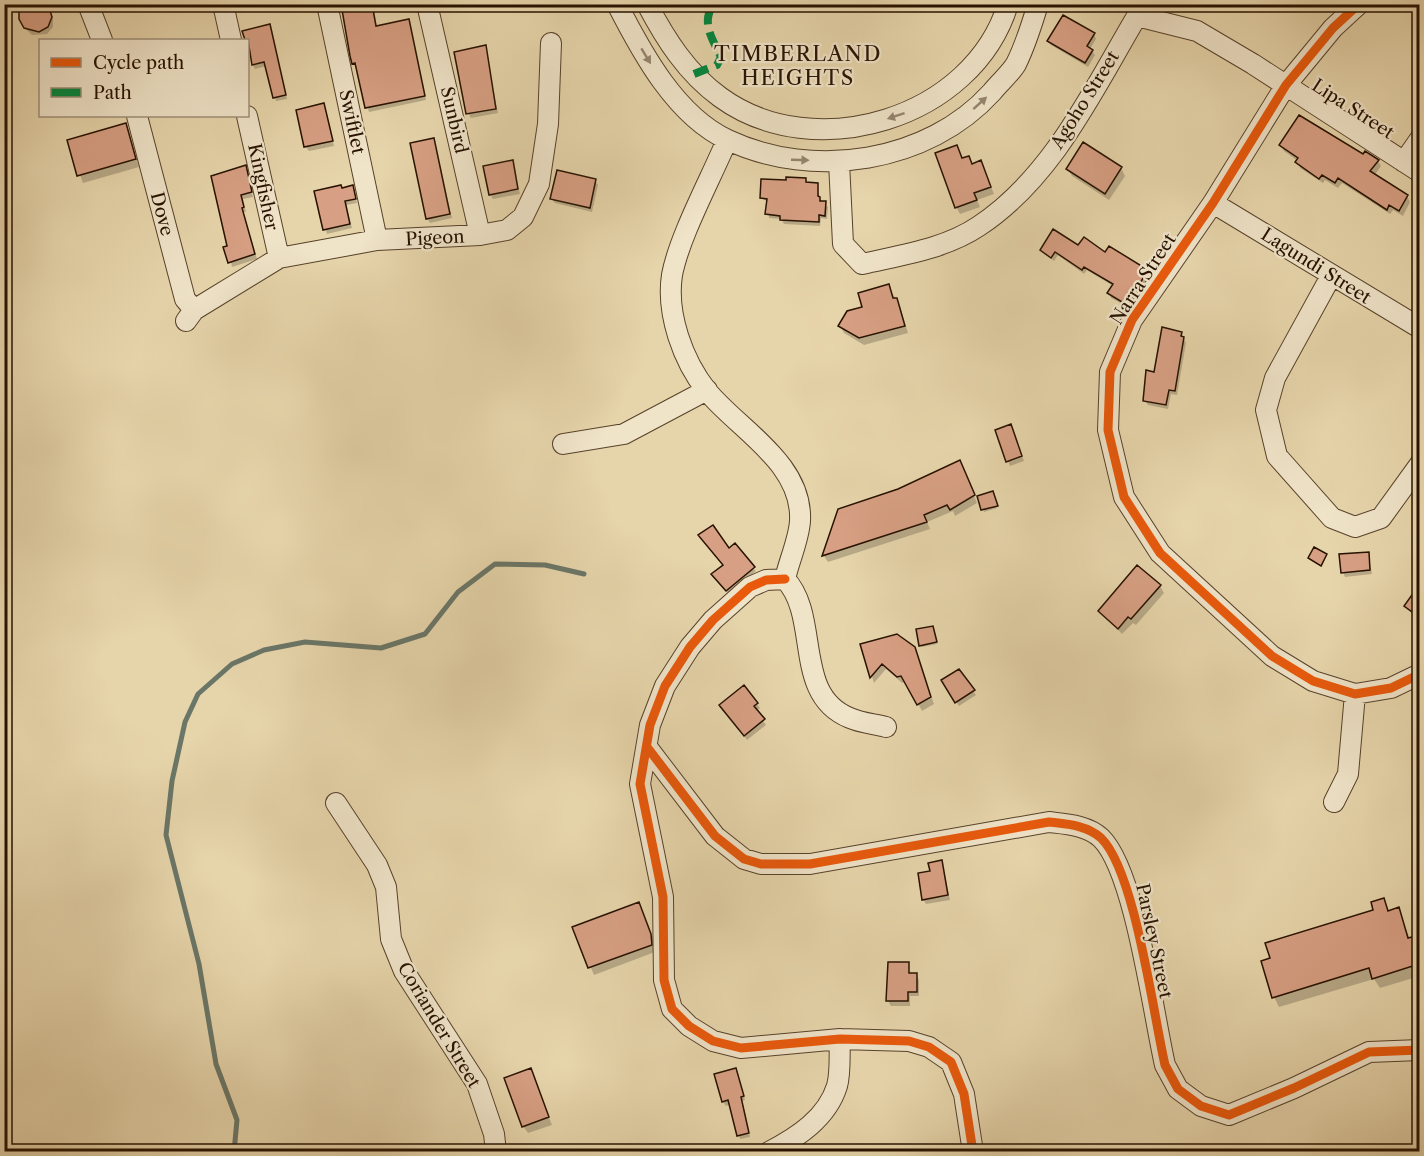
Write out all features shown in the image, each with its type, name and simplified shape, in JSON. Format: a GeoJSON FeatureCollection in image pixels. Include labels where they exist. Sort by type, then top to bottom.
{"type":"FeatureCollection","features":[{"type":"Feature","properties":{"kind":"street"},"geometry":{"type":"LineString","coordinates":[[88,4],[102,39]]}},
{"type":"Feature","properties":{"kind":"street"},"geometry":{"type":"LineString","coordinates":[[223,4],[231,39]]}},
{"type":"Feature","properties":{"kind":"street","name":"Swiftlet"},"geometry":{"type":"LineString","coordinates":[[327,4],[377,240]]}},
{"type":"Feature","properties":{"kind":"street","name":"Sunbird"},"geometry":{"type":"LineString","coordinates":[[427,4],[480,236]]}},
{"type":"Feature","properties":{"kind":"street"},"geometry":{"type":"LineString","coordinates":[[617,4],[672,95],[727,140],[789,160],[839,162],[896,152],[950,128],[984,101],[1015,66],[1038,4]]}},
{"type":"Feature","properties":{"kind":"street"},"geometry":{"type":"LineString","coordinates":[[647,4],[668,44],[694,74],[721,98],[756,117],[783,127],[818,130],[860,128],[912,110],[944,90],[974,63],[991,40],[1008,4]]}},
{"type":"Feature","properties":{"kind":"street","name":"Narra Street"},"geometry":{"type":"LineString","coordinates":[[1359,4],[1334,28],[1286,85],[1213,202],[1132,320],[1110,372],[1108,430],[1124,497],[1160,553],[1272,656],[1313,681],[1355,693],[1391,688],[1419,674]]}},
{"type":"Feature","properties":{"kind":"street","name":"Agoho Street"},"geometry":{"type":"LineString","coordinates":[[839,162],[843,244],[862,264],[929,249],[978,227],[1019,194],[1069,131],[1138,10]]}},
{"type":"Feature","properties":{"kind":"street","name":"Lipa Street"},"geometry":{"type":"LineString","coordinates":[[1138,10],[1197,31],[1286,85],[1412,167]]}},
{"type":"Feature","properties":{"kind":"street","name":"Pigeon"},"geometry":{"type":"LineString","coordinates":[[190,315],[279,258],[377,240],[480,236],[507,230],[524,217],[539,184],[548,124],[551,43]]}},
{"type":"Feature","properties":{"kind":"street","name":"Dove"},"geometry":{"type":"LineString","coordinates":[[137,117],[190,315]]}},
{"type":"Feature","properties":{"kind":"street","name":"Kingfisher"},"geometry":{"type":"LineString","coordinates":[[247,117],[279,258]]}},
{"type":"Feature","properties":{"kind":"street"},"geometry":{"type":"LineString","coordinates":[[1412,167],[1419,139]]}},
{"type":"Feature","properties":{"kind":"street"},"geometry":{"type":"LineString","coordinates":[[727,140],[685,238],[672,276],[672,304],[681,347],[707,390],[769,450],[790,480],[798,501],[800,522],[785,579]]}},
{"type":"Feature","properties":{"kind":"street","name":"Lagundi Street"},"geometry":{"type":"LineString","coordinates":[[1213,202],[1419,328]]}},
{"type":"Feature","properties":{"kind":"street"},"geometry":{"type":"LineString","coordinates":[[1331,276],[1275,378],[1266,410],[1277,456],[1332,518],[1355,527],[1381,518],[1419,465]]}},
{"type":"Feature","properties":{"kind":"street"},"geometry":{"type":"LineString","coordinates":[[563,444],[624,434],[707,390]]}},
{"type":"Feature","properties":{"kind":"street"},"geometry":{"type":"LineString","coordinates":[[785,579],[799,598],[809,659],[817,686],[830,706],[850,718],[886,727]]}},
{"type":"Feature","properties":{"kind":"street"},"geometry":{"type":"LineString","coordinates":[[785,579],[766,580],[750,587],[713,620],[690,647],[665,686],[650,724],[640,784],[663,897],[664,980],[672,1009],[689,1026],[713,1041],[741,1048],[840,1039],[909,1041],[929,1047],[951,1062],[964,1094],[973,1152]]}},
{"type":"Feature","properties":{"kind":"street"},"geometry":{"type":"LineString","coordinates":[[1334,802],[1348,774],[1355,693]]}},
{"type":"Feature","properties":{"kind":"street","name":"Parsley Street"},"geometry":{"type":"LineString","coordinates":[[647,747],[715,836],[744,859],[761,864],[810,864],[1049,822],[1077,826],[1100,837],[1116,857],[1126,886],[1165,1065],[1178,1089],[1201,1106],[1229,1115],[1294,1088],[1370,1052],[1419,1050]]}},
{"type":"Feature","properties":{"kind":"street","name":"Coriander Street"},"geometry":{"type":"LineString","coordinates":[[336,803],[377,865],[386,887],[391,939],[404,971],[477,1084],[494,1134],[496,1152]]}},
{"type":"Feature","properties":{"kind":"street"},"geometry":{"type":"LineString","coordinates":[[769,1152],[798,1137],[828,1106],[838,1084],[840,1039]]}},
{"type":"Feature","properties":{"kind":"building"},"geometry":{"type":"Polygon","coordinates":[[[19,4],[48,4],[52,17],[48,27],[39,32],[24,28],[19,19],[19,4]]]}},
{"type":"Feature","properties":{"kind":"building"},"geometry":{"type":"Polygon","coordinates":[[[341,4],[372,4],[376,26],[409,19],[425,96],[365,108],[355,63],[352,64],[350,56],[341,4]]]}},
{"type":"Feature","properties":{"kind":"building"},"geometry":{"type":"Polygon","coordinates":[[[1063,15],[1095,33],[1087,46],[1093,50],[1085,63],[1047,41],[1063,15]]]}},
{"type":"Feature","properties":{"kind":"building"},"geometry":{"type":"Polygon","coordinates":[[[270,24],[286,95],[273,98],[264,62],[252,65],[249,39],[245,39],[242,31],[270,24]]]}},
{"type":"Feature","properties":{"kind":"building"},"geometry":{"type":"Polygon","coordinates":[[[486,45],[496,109],[466,114],[454,52],[486,45]]]}},
{"type":"Feature","properties":{"kind":"building"},"geometry":{"type":"Polygon","coordinates":[[[324,103],[333,141],[304,147],[296,110],[324,103]]]}},
{"type":"Feature","properties":{"kind":"building"},"geometry":{"type":"Polygon","coordinates":[[[1299,115],[1363,154],[1365,151],[1379,160],[1370,171],[1408,195],[1399,211],[1389,205],[1387,210],[1338,178],[1335,183],[1322,175],[1319,179],[1295,162],[1298,158],[1279,145],[1299,115]]]}},
{"type":"Feature","properties":{"kind":"building"},"geometry":{"type":"Polygon","coordinates":[[[126,123],[136,159],[77,176],[67,140],[126,123]]]}},
{"type":"Feature","properties":{"kind":"building"},"geometry":{"type":"Polygon","coordinates":[[[434,138],[450,214],[426,219],[410,143],[434,138]]]}},
{"type":"Feature","properties":{"kind":"building"},"geometry":{"type":"Polygon","coordinates":[[[1083,142],[1122,167],[1105,194],[1066,169],[1083,142]]]}},
{"type":"Feature","properties":{"kind":"building"},"geometry":{"type":"Polygon","coordinates":[[[957,145],[962,158],[969,156],[972,164],[981,160],[991,187],[974,193],[977,200],[955,208],[935,153],[957,145]]]}},
{"type":"Feature","properties":{"kind":"building"},"geometry":{"type":"Polygon","coordinates":[[[513,160],[518,189],[489,195],[483,166],[513,160]]]}},
{"type":"Feature","properties":{"kind":"building"},"geometry":{"type":"Polygon","coordinates":[[[246,165],[252,192],[241,195],[244,207],[242,208],[255,254],[228,263],[223,247],[227,246],[211,176],[246,165]]]}},
{"type":"Feature","properties":{"kind":"building"},"geometry":{"type":"Polygon","coordinates":[[[557,170],[596,179],[590,208],[550,199],[557,170]]]}},
{"type":"Feature","properties":{"kind":"building"},"geometry":{"type":"Polygon","coordinates":[[[786,177],[806,178],[806,182],[818,183],[820,201],[826,201],[825,216],[819,215],[819,222],[780,220],[780,216],[765,214],[767,199],[760,198],[761,179],[786,180],[786,177]]]}},
{"type":"Feature","properties":{"kind":"building"},"geometry":{"type":"Polygon","coordinates":[[[341,185],[342,188],[353,185],[356,199],[345,201],[350,224],[323,230],[314,191],[341,185]]]}},
{"type":"Feature","properties":{"kind":"building"},"geometry":{"type":"Polygon","coordinates":[[[1053,229],[1078,245],[1084,237],[1105,252],[1109,246],[1148,270],[1127,305],[1107,293],[1113,284],[1084,267],[1082,270],[1055,252],[1051,258],[1040,250],[1053,229]]]}},
{"type":"Feature","properties":{"kind":"building"},"geometry":{"type":"Polygon","coordinates":[[[889,284],[893,298],[897,298],[905,326],[859,338],[838,326],[847,311],[862,307],[858,293],[889,284]]]}},
{"type":"Feature","properties":{"kind":"building"},"geometry":{"type":"Polygon","coordinates":[[[1162,327],[1182,332],[1181,336],[1184,337],[1175,391],[1169,390],[1166,405],[1143,401],[1146,370],[1154,372],[1162,327]]]}},
{"type":"Feature","properties":{"kind":"building"},"geometry":{"type":"Polygon","coordinates":[[[1011,424],[1022,456],[1006,462],[995,430],[1011,424]]]}},
{"type":"Feature","properties":{"kind":"building"},"geometry":{"type":"Polygon","coordinates":[[[960,460],[975,495],[950,510],[947,505],[924,515],[927,522],[822,556],[838,509],[898,489],[960,460]]]}},
{"type":"Feature","properties":{"kind":"building"},"geometry":{"type":"Polygon","coordinates":[[[993,491],[998,506],[981,510],[977,496],[993,491]]]}},
{"type":"Feature","properties":{"kind":"building"},"geometry":{"type":"Polygon","coordinates":[[[713,525],[729,548],[735,543],[755,567],[726,591],[711,574],[723,565],[698,535],[713,525]]]}},
{"type":"Feature","properties":{"kind":"building"},"geometry":{"type":"Polygon","coordinates":[[[1314,547],[1327,554],[1321,566],[1308,558],[1314,547]]]}},
{"type":"Feature","properties":{"kind":"building"},"geometry":{"type":"Polygon","coordinates":[[[1369,552],[1370,570],[1341,573],[1339,554],[1369,552]]]}},
{"type":"Feature","properties":{"kind":"building"},"geometry":{"type":"Polygon","coordinates":[[[1137,565],[1161,585],[1131,619],[1128,617],[1118,629],[1098,611],[1137,565]]]}},
{"type":"Feature","properties":{"kind":"building"},"geometry":{"type":"Polygon","coordinates":[[[1419,585],[1419,617],[1404,606],[1419,585]]]}},
{"type":"Feature","properties":{"kind":"building"},"geometry":{"type":"Polygon","coordinates":[[[933,626],[937,642],[919,646],[916,629],[933,626]]]}},
{"type":"Feature","properties":{"kind":"building"},"geometry":{"type":"Polygon","coordinates":[[[897,634],[915,647],[931,697],[917,705],[901,676],[897,677],[882,664],[870,678],[860,644],[897,634]]]}},
{"type":"Feature","properties":{"kind":"building"},"geometry":{"type":"Polygon","coordinates":[[[959,669],[975,690],[955,703],[941,680],[959,669]]]}},
{"type":"Feature","properties":{"kind":"building"},"geometry":{"type":"Polygon","coordinates":[[[744,685],[758,703],[754,706],[765,719],[744,736],[719,705],[744,685]]]}},
{"type":"Feature","properties":{"kind":"building"},"geometry":{"type":"Polygon","coordinates":[[[942,860],[948,895],[922,900],[918,873],[930,871],[928,863],[942,860]]]}},
{"type":"Feature","properties":{"kind":"building"},"geometry":{"type":"Polygon","coordinates":[[[1384,898],[1388,911],[1399,907],[1408,938],[1416,936],[1419,964],[1372,979],[1369,968],[1272,998],[1261,961],[1270,958],[1265,943],[1373,910],[1371,902],[1384,898]]]}},
{"type":"Feature","properties":{"kind":"building"},"geometry":{"type":"Polygon","coordinates":[[[639,902],[651,934],[652,945],[588,968],[572,927],[639,902]]]}},
{"type":"Feature","properties":{"kind":"building"},"geometry":{"type":"Polygon","coordinates":[[[888,962],[909,962],[909,973],[917,973],[917,992],[908,992],[908,1001],[886,1001],[888,962]]]}},
{"type":"Feature","properties":{"kind":"building"},"geometry":{"type":"Polygon","coordinates":[[[531,1068],[549,1117],[522,1127],[504,1078],[531,1068]]]}},
{"type":"Feature","properties":{"kind":"building"},"geometry":{"type":"Polygon","coordinates":[[[736,1068],[744,1096],[741,1097],[749,1133],[737,1136],[728,1100],[722,1102],[714,1074],[736,1068]]]}},
{"type":"Feature","properties":{"kind":"waterway"},"geometry":{"type":"LineString","coordinates":[[234,1152],[237,1120],[216,1064],[199,964],[166,835],[172,781],[185,722],[198,694],[232,664],[264,650],[305,642],[381,648],[425,634],[458,592],[495,564],[545,565],[584,574]]}},
{"type":"Feature","properties":{"kind":"marked path"},"geometry":{"type":"LineString","coordinates":[[694,74],[717,65],[721,57],[708,24],[708,17],[714,4]]}},
{"type":"Feature","properties":{"kind":"cycle path"},"geometry":{"type":"LineString","coordinates":[[1359,4],[1333,28],[1286,85],[1213,203],[1132,320],[1110,372],[1108,430],[1124,497],[1160,553],[1272,656],[1313,681],[1355,694],[1391,688],[1420,674]]}},
{"type":"Feature","properties":{"kind":"cycle path"},"geometry":{"type":"LineString","coordinates":[[785,579],[766,580],[750,587],[713,620],[690,647],[665,686],[650,725],[640,784],[663,897],[664,980],[672,1009],[689,1026],[713,1041],[741,1048],[840,1039],[909,1041],[929,1047],[951,1062],[964,1094],[973,1152]]}},
{"type":"Feature","properties":{"kind":"cycle path"},"geometry":{"type":"LineString","coordinates":[[647,747],[715,836],[744,859],[761,864],[810,864],[1049,822],[1089,830],[1101,838],[1113,855],[1124,880],[1141,944],[1165,1065],[1178,1089],[1201,1106],[1229,1115],[1294,1088],[1369,1052],[1420,1050]]}},
{"type":"Feature","properties":{"kind":"district","name":"TIMBERLAND HEIGHTS"},"geometry":{"type":"Point","coordinates":[798,66]}}]}
